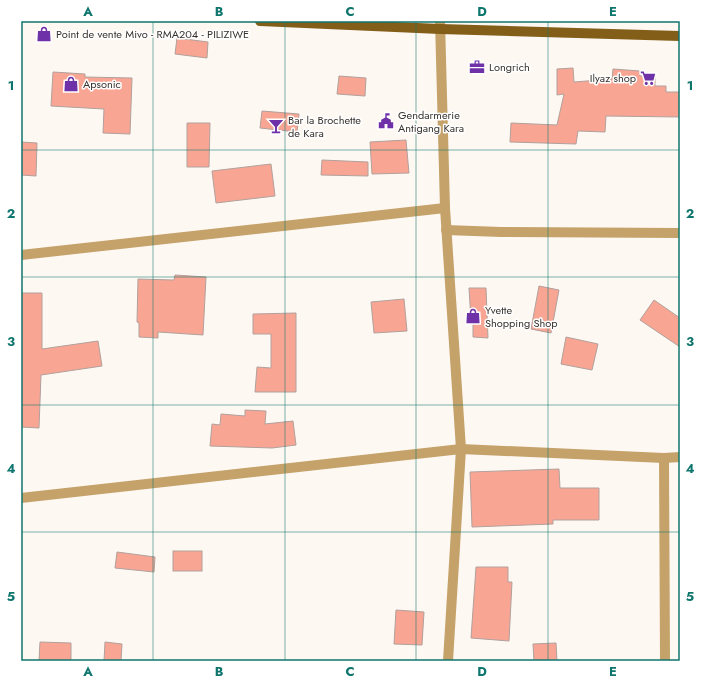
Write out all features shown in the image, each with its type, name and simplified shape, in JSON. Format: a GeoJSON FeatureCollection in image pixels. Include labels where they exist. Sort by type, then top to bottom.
{"type":"FeatureCollection","features":[{"type":"Feature","properties":{"kind":"main road"},"geometry":{"type":"LineString","coordinates":[[260,21],[440,25],[680,36]]}},
{"type":"Feature","properties":{"kind":"street"},"geometry":{"type":"LineString","coordinates":[[440,25],[446,230],[461,449],[448,661]]}},
{"type":"Feature","properties":{"kind":"street"},"geometry":{"type":"LineString","coordinates":[[21,255],[445,208]]}},
{"type":"Feature","properties":{"kind":"street"},"geometry":{"type":"LineString","coordinates":[[446,230],[680,233]]}},
{"type":"Feature","properties":{"kind":"street"},"geometry":{"type":"LineString","coordinates":[[21,498],[461,449],[664,458],[680,457]]}},
{"type":"Feature","properties":{"kind":"street"},"geometry":{"type":"LineString","coordinates":[[664,458],[665,661]]}},
{"type":"Feature","properties":{"kind":"building"},"geometry":{"type":"Polygon","coordinates":[[[177,38],[208,42],[207,58],[175,54],[177,38]]]}},
{"type":"Feature","properties":{"kind":"building"},"geometry":{"type":"Polygon","coordinates":[[[573,68],[574,82],[612,79],[613,69],[640,71],[640,76],[655,76],[655,86],[666,86],[666,92],[680,92],[680,117],[606,116],[605,132],[578,131],[576,144],[510,142],[511,123],[557,125],[564,94],[557,95],[557,69],[573,68]]]}},
{"type":"Feature","properties":{"kind":"building"},"geometry":{"type":"Polygon","coordinates":[[[53,72],[85,74],[85,77],[132,78],[130,134],[103,133],[104,109],[51,106],[53,72]]]}},
{"type":"Feature","properties":{"kind":"building"},"geometry":{"type":"Polygon","coordinates":[[[339,76],[366,78],[365,96],[337,94],[339,76]]]}},
{"type":"Feature","properties":{"kind":"building"},"geometry":{"type":"Polygon","coordinates":[[[262,111],[299,114],[297,132],[260,128],[262,111]]]}},
{"type":"Feature","properties":{"kind":"building"},"geometry":{"type":"Polygon","coordinates":[[[187,123],[210,123],[209,167],[187,167],[187,123]]]}},
{"type":"Feature","properties":{"kind":"building"},"geometry":{"type":"Polygon","coordinates":[[[406,140],[409,173],[372,174],[370,142],[406,140]]]}},
{"type":"Feature","properties":{"kind":"building"},"geometry":{"type":"Polygon","coordinates":[[[21,142],[37,143],[36,176],[21,175],[21,142]]]}},
{"type":"Feature","properties":{"kind":"building"},"geometry":{"type":"Polygon","coordinates":[[[322,160],[368,162],[368,176],[321,175],[322,160]]]}},
{"type":"Feature","properties":{"kind":"building"},"geometry":{"type":"Polygon","coordinates":[[[271,164],[275,196],[216,203],[212,171],[271,164]]]}},
{"type":"Feature","properties":{"kind":"building"},"geometry":{"type":"Polygon","coordinates":[[[175,275],[206,277],[203,335],[158,332],[158,338],[139,337],[139,323],[137,322],[138,279],[174,280],[175,275]]]}},
{"type":"Feature","properties":{"kind":"building"},"geometry":{"type":"Polygon","coordinates":[[[539,286],[559,290],[551,333],[531,329],[539,286]]]}},
{"type":"Feature","properties":{"kind":"building"},"geometry":{"type":"Polygon","coordinates":[[[469,288],[486,288],[488,338],[473,337],[473,320],[471,320],[469,288]]]}},
{"type":"Feature","properties":{"kind":"building"},"geometry":{"type":"Polygon","coordinates":[[[21,293],[42,293],[42,349],[98,341],[102,366],[41,375],[39,428],[21,427],[21,293]]]}},
{"type":"Feature","properties":{"kind":"building"},"geometry":{"type":"Polygon","coordinates":[[[404,299],[407,331],[374,333],[371,302],[404,299]]]}},
{"type":"Feature","properties":{"kind":"building"},"geometry":{"type":"Polygon","coordinates":[[[654,300],[680,318],[680,347],[640,320],[654,300]]]}},
{"type":"Feature","properties":{"kind":"building"},"geometry":{"type":"Polygon","coordinates":[[[296,313],[296,392],[255,392],[257,367],[271,368],[271,334],[253,334],[253,314],[296,313]]]}},
{"type":"Feature","properties":{"kind":"building"},"geometry":{"type":"Polygon","coordinates":[[[566,337],[598,344],[592,370],[561,364],[566,337]]]}},
{"type":"Feature","properties":{"kind":"building"},"geometry":{"type":"Polygon","coordinates":[[[245,410],[266,411],[265,424],[293,421],[296,445],[272,448],[210,446],[212,424],[220,425],[221,414],[245,416],[245,410]]]}},
{"type":"Feature","properties":{"kind":"building"},"geometry":{"type":"Polygon","coordinates":[[[559,469],[560,488],[599,488],[599,520],[553,520],[553,524],[472,527],[470,472],[559,469]]]}},
{"type":"Feature","properties":{"kind":"building"},"geometry":{"type":"Polygon","coordinates":[[[173,551],[202,551],[202,571],[173,571],[173,551]]]}},
{"type":"Feature","properties":{"kind":"building"},"geometry":{"type":"Polygon","coordinates":[[[117,552],[155,557],[154,572],[115,568],[117,552]]]}},
{"type":"Feature","properties":{"kind":"building"},"geometry":{"type":"Polygon","coordinates":[[[476,567],[508,567],[508,582],[512,582],[509,641],[471,638],[476,567]]]}},
{"type":"Feature","properties":{"kind":"building"},"geometry":{"type":"Polygon","coordinates":[[[396,610],[424,612],[422,645],[394,644],[396,610]]]}},
{"type":"Feature","properties":{"kind":"building"},"geometry":{"type":"Polygon","coordinates":[[[40,642],[71,643],[71,661],[39,661],[40,642]]]}},
{"type":"Feature","properties":{"kind":"building"},"geometry":{"type":"Polygon","coordinates":[[[105,642],[122,644],[121,661],[104,661],[105,642]]]}},
{"type":"Feature","properties":{"kind":"building"},"geometry":{"type":"Polygon","coordinates":[[[556,643],[557,661],[534,661],[533,644],[556,643]]]}},
{"type":"Feature","properties":{"kind":"place","name":"Point de vente Mivo - RMA204 - PILIZIWE"},"geometry":{"type":"Point","coordinates":[44,34]}},
{"type":"Feature","properties":{"kind":"place","name":"Longrich"},"geometry":{"type":"Point","coordinates":[477,67]}},
{"type":"Feature","properties":{"kind":"place","name":"Ilyaz shop"},"geometry":{"type":"Point","coordinates":[648,78]}},
{"type":"Feature","properties":{"kind":"place","name":"Apsonic"},"geometry":{"type":"Point","coordinates":[71,84]}},
{"type":"Feature","properties":{"kind":"place","name":"Gendarmerie Antigang Kara"},"geometry":{"type":"Point","coordinates":[386,121]}},
{"type":"Feature","properties":{"kind":"place","name":"Bar la Brochette de Kara"},"geometry":{"type":"Point","coordinates":[276,126]}},
{"type":"Feature","properties":{"kind":"place","name":"Yvette Shopping Shop"},"geometry":{"type":"Point","coordinates":[473,316]}}]}
